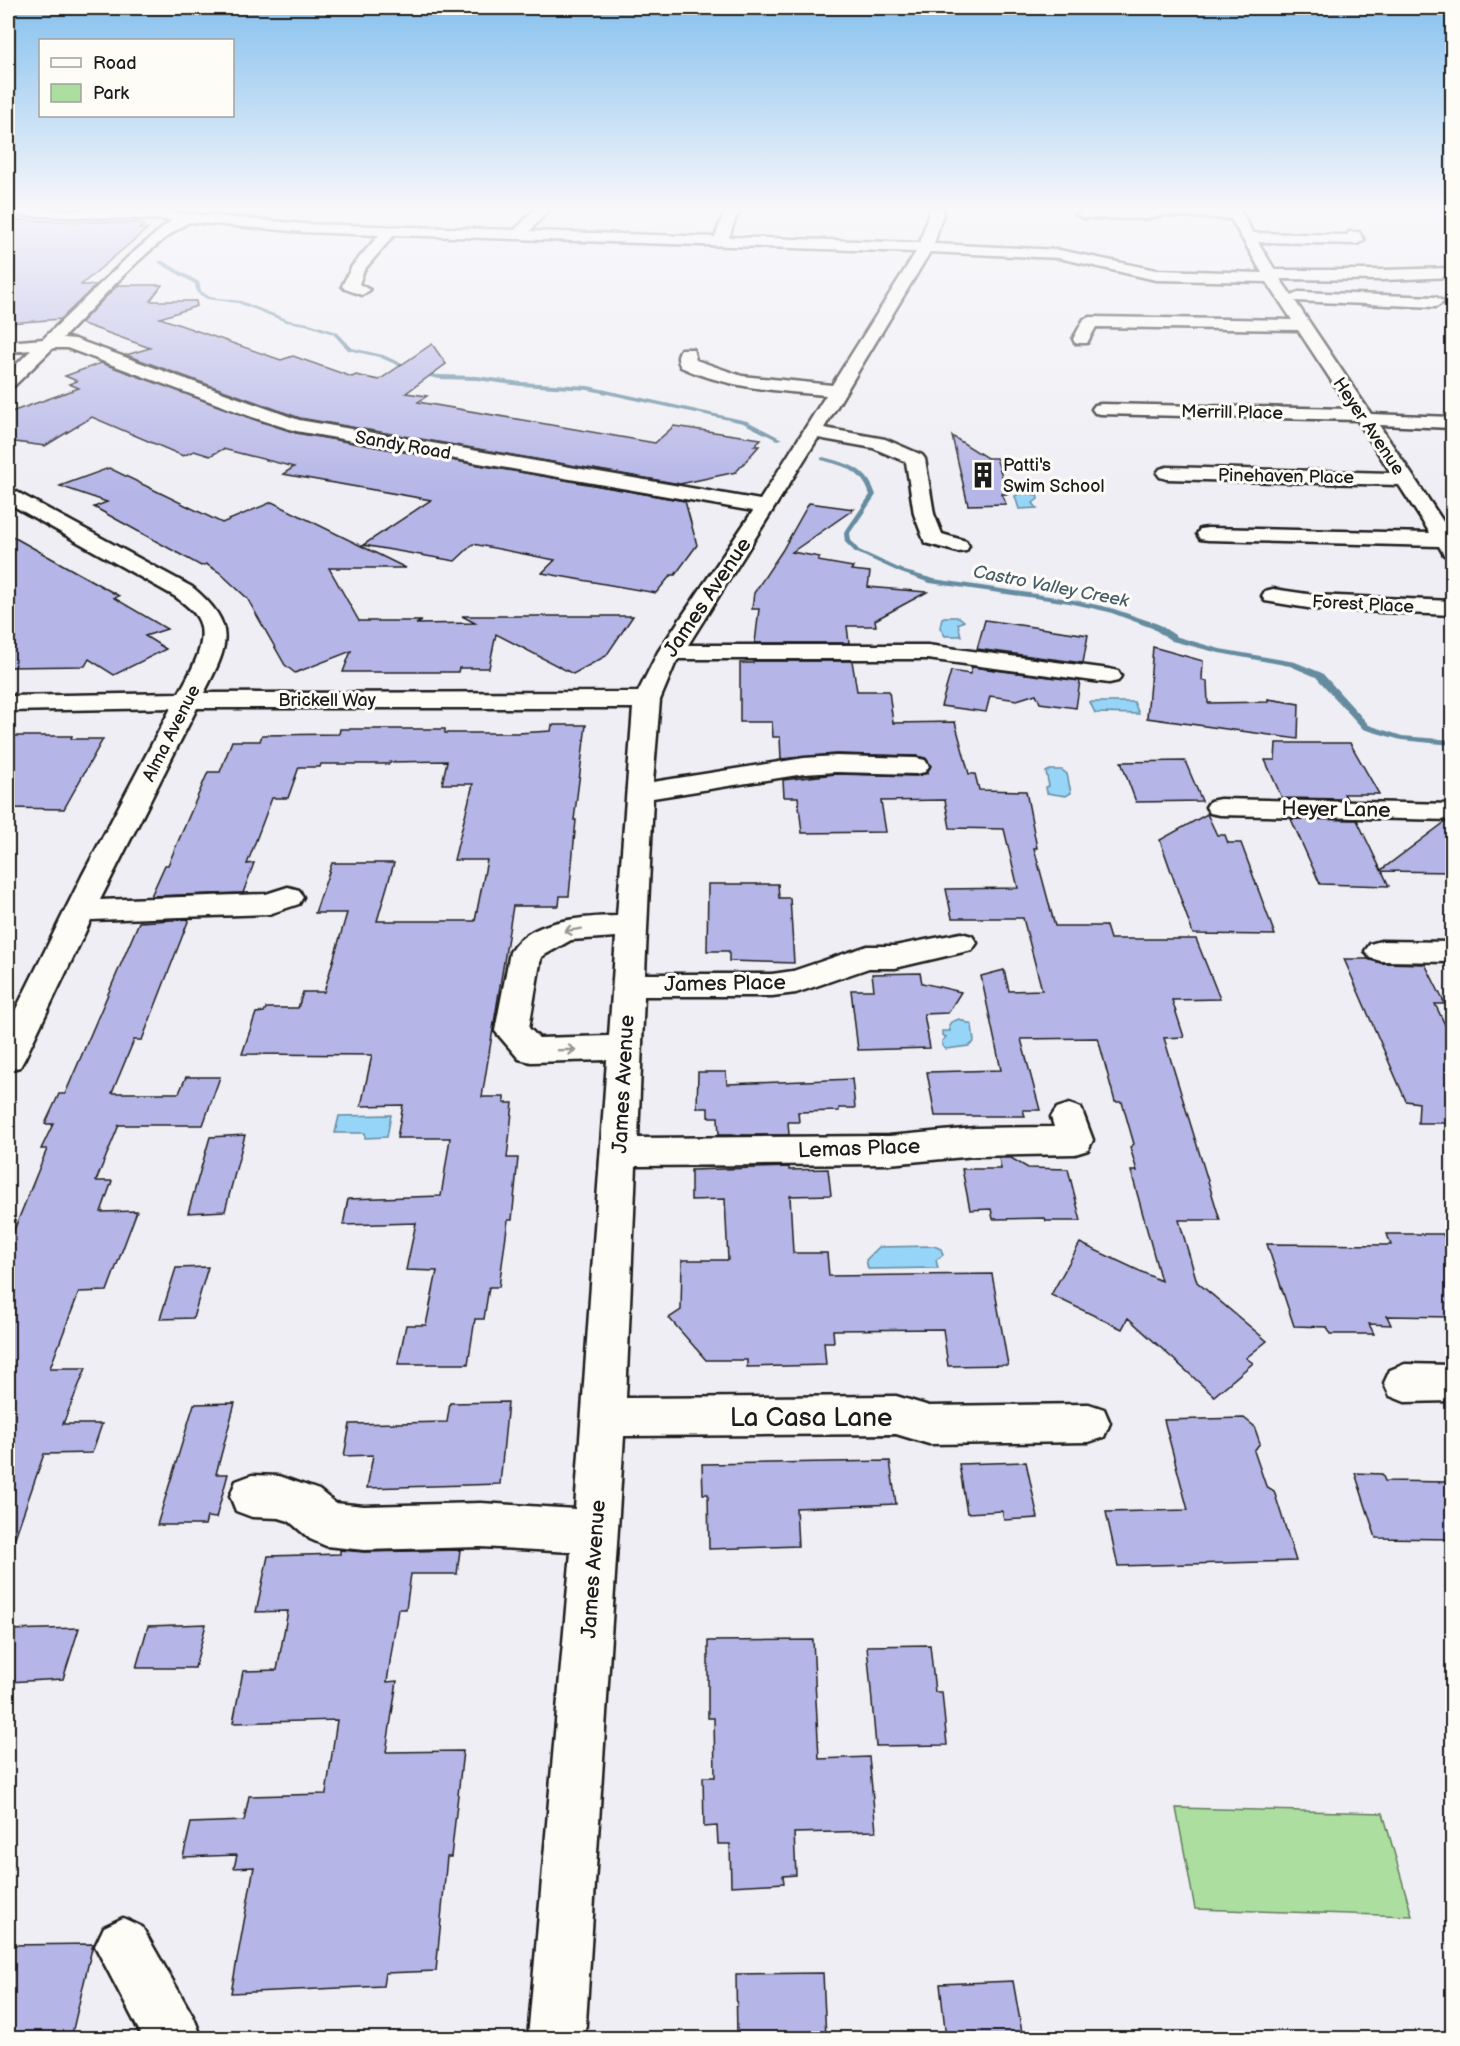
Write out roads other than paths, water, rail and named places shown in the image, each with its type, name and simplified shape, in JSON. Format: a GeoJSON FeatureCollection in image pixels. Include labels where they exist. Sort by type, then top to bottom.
{"type":"FeatureCollection","features":[{"type":"Feature","properties":{"kind":"street"},"geometry":{"type":"LineString","coordinates":[[8,382],[89,304]]}},
{"type":"Feature","properties":{"kind":"street","name":"James Avenue"},"geometry":{"type":"LineString","coordinates":[[557,2038],[604,1417],[620,1152],[627,985],[647,700],[670,652],[766,507],[891,304]]}},
{"type":"Feature","properties":{"kind":"street","name":"Heyer Avenue"},"geometry":{"type":"LineString","coordinates":[[1290,304],[1449,545]]}},
{"type":"Feature","properties":{"kind":"street"},"geometry":{"type":"LineString","coordinates":[[1081,339],[1090,322],[1303,325]]}},
{"type":"Feature","properties":{"kind":"street","name":"Sandy Road"},"geometry":{"type":"LineString","coordinates":[[8,334],[40,334],[51,341]]}},
{"type":"Feature","properties":{"kind":"street","name":"Sandy Road"},"geometry":{"type":"LineString","coordinates":[[8,347],[25,347],[51,341],[69,343],[258,413],[296,424],[766,507]]}},
{"type":"Feature","properties":{"kind":"street"},"geometry":{"type":"LineString","coordinates":[[687,353],[687,363],[703,371],[728,378],[759,384],[838,391]]}},
{"type":"Feature","properties":{"kind":"street","name":"Merrill Place"},"geometry":{"type":"LineString","coordinates":[[1101,409],[1452,422]]}},
{"type":"Feature","properties":{"kind":"street"},"geometry":{"type":"LineString","coordinates":[[813,432],[878,443],[915,459],[924,514],[933,538],[958,546]]}},
{"type":"Feature","properties":{"kind":"street","name":"Pinehaven Place"},"geometry":{"type":"LineString","coordinates":[[1167,473],[1405,479]]}},
{"type":"Feature","properties":{"kind":"street","name":"Alma Avenue"},"geometry":{"type":"LineString","coordinates":[[8,495],[184,592],[204,609],[214,627],[207,662],[80,910],[8,1058]]}},
{"type":"Feature","properties":{"kind":"street"},"geometry":{"type":"LineString","coordinates":[[1208,534],[1449,545]]}},
{"type":"Feature","properties":{"kind":"street","name":"Forest Place"},"geometry":{"type":"LineString","coordinates":[[1273,596],[1314,603],[1452,608]]}},
{"type":"Feature","properties":{"kind":"street"},"geometry":{"type":"LineString","coordinates":[[670,652],[927,652],[1109,676]]}},
{"type":"Feature","properties":{"kind":"street","name":"Brickell Way"},"geometry":{"type":"LineString","coordinates":[[8,703],[188,700],[647,700]]}},
{"type":"Feature","properties":{"kind":"street"},"geometry":{"type":"LineString","coordinates":[[639,792],[804,766],[836,764],[916,766]]}},
{"type":"Feature","properties":{"kind":"street","name":"Heyer Lane"},"geometry":{"type":"LineString","coordinates":[[1220,807],[1452,812]]}},
{"type":"Feature","properties":{"kind":"street"},"geometry":{"type":"LineString","coordinates":[[80,910],[253,906],[269,904],[288,897]]}},
{"type":"Feature","properties":{"kind":"street"},"geometry":{"type":"LineString","coordinates":[[624,1047],[531,1050],[512,1031],[526,952],[544,938],[570,929],[631,926]]}},
{"type":"Feature","properties":{"kind":"street"},"geometry":{"type":"LineString","coordinates":[[1414,933],[1452,933]]}},
{"type":"Feature","properties":{"kind":"street","name":"James Place"},"geometry":{"type":"LineString","coordinates":[[627,985],[772,985],[796,982],[867,957],[918,953],[961,943]]}},
{"type":"Feature","properties":{"kind":"street"},"geometry":{"type":"LineString","coordinates":[[1381,951],[1452,952]]}},
{"type":"Feature","properties":{"kind":"street","name":"Lemas Place"},"geometry":{"type":"LineString","coordinates":[[620,1152],[889,1150],[975,1142],[1075,1140],[1069,1117]]}},
{"type":"Feature","properties":{"kind":"street"},"geometry":{"type":"LineString","coordinates":[[1405,1383],[1452,1383]]}},
{"type":"Feature","properties":{"kind":"street","name":"La Casa Lane"},"geometry":{"type":"LineString","coordinates":[[604,1417],[896,1414],[929,1425],[1089,1423]]}},
{"type":"Feature","properties":{"kind":"street"},"geometry":{"type":"LineString","coordinates":[[252,1496],[279,1497],[303,1505],[326,1524],[364,1528],[481,1525],[596,1532]]}},
{"type":"Feature","properties":{"kind":"street"},"geometry":{"type":"LineString","coordinates":[[123,1946],[174,2038]]}},
{"type":"Feature","properties":{"kind":"water"},"geometry":{"type":"Polygon","coordinates":[[[1022,492],[1037,495],[1038,499],[1033,503],[1037,508],[1019,509],[1015,496],[1022,492]]]}},
{"type":"Feature","properties":{"kind":"water"},"geometry":{"type":"Polygon","coordinates":[[[944,617],[959,617],[964,621],[958,624],[961,636],[945,636],[940,628],[944,617]]]}},
{"type":"Feature","properties":{"kind":"water"},"geometry":{"type":"Polygon","coordinates":[[[1090,702],[1134,702],[1139,714],[1095,713],[1090,702]]]}},
{"type":"Feature","properties":{"kind":"water"},"geometry":{"type":"Polygon","coordinates":[[[1062,770],[1067,774],[1071,793],[1066,796],[1047,793],[1046,787],[1049,786],[1046,772],[1062,770]]]}},
{"type":"Feature","properties":{"kind":"water"},"geometry":{"type":"Polygon","coordinates":[[[959,1019],[972,1025],[974,1042],[969,1046],[946,1049],[942,1046],[942,1041],[946,1037],[942,1035],[942,1031],[950,1031],[951,1022],[959,1019]]]}},
{"type":"Feature","properties":{"kind":"water"},"geometry":{"type":"Polygon","coordinates":[[[391,1115],[387,1137],[365,1138],[365,1133],[335,1133],[339,1116],[391,1115]]]}},
{"type":"Feature","properties":{"kind":"water"},"geometry":{"type":"Polygon","coordinates":[[[934,1246],[941,1249],[943,1255],[936,1260],[938,1268],[868,1269],[866,1260],[879,1247],[934,1246]]]}},
{"type":"Feature","properties":{"kind":"waterway","name":"Castro Valley Creek"},"geometry":{"type":"LineString","coordinates":[[245,304],[288,321],[335,333],[350,349],[381,356],[422,374],[588,388],[745,422],[779,439]]}},
{"type":"Feature","properties":{"kind":"waterway","name":"Castro Valley Creek"},"geometry":{"type":"LineString","coordinates":[[823,459],[848,466],[861,474],[866,479],[873,495],[847,533],[848,542],[857,551],[903,572],[933,581],[1069,601],[1111,610],[1155,626],[1175,639],[1219,651],[1292,664],[1319,675],[1366,727],[1401,738],[1452,743]]}},
{"type":"Feature","properties":{"kind":"place","name":"Patti's Swim School"},"geometry":{"type":"Point","coordinates":[983,475]}}]}
